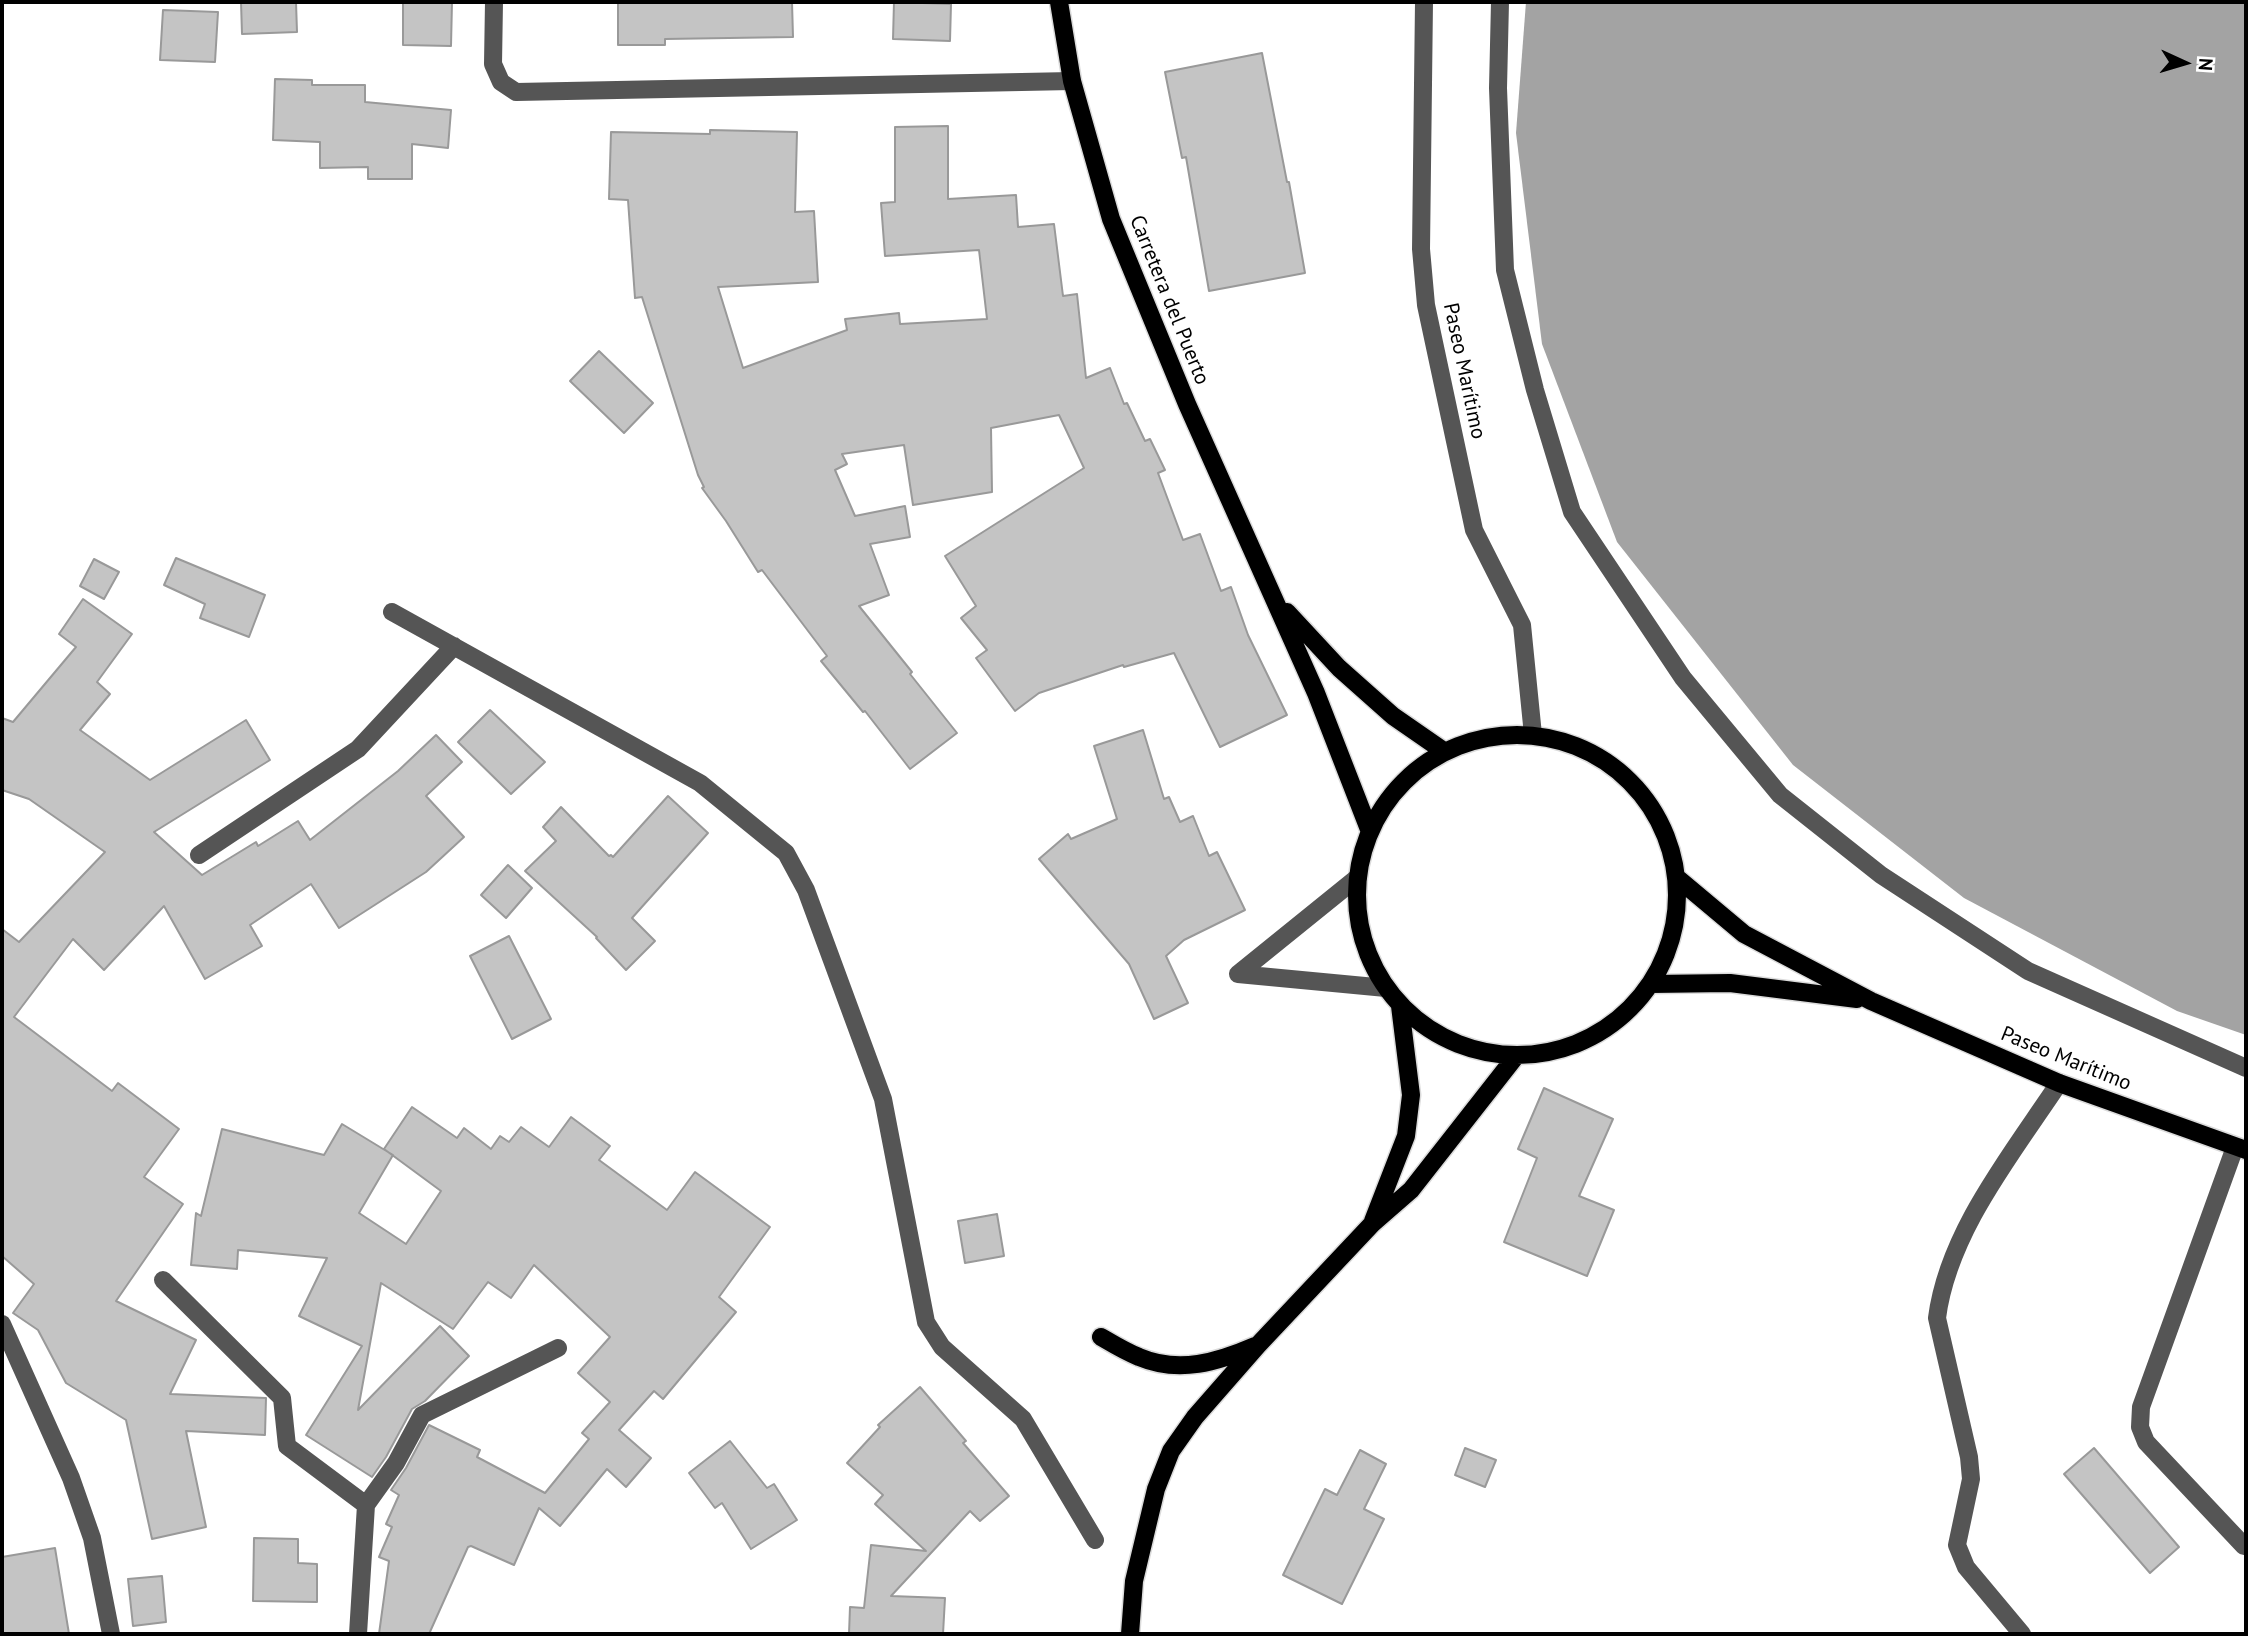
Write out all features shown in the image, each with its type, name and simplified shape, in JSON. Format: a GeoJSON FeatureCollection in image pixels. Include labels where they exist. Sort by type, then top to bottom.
{"type":"FeatureCollection","features":[{"type":"Feature","properties":{"kind":"main road","name":"Carretera del Puerto"},"geometry":{"type":"LineString","coordinates":[[1059,2],[1072,81],[1111,219],[1187,404],[1277,602],[1343,758],[1370,832]]}},
{"type":"Feature","properties":{"kind":"main road","name":"Carretera del Puerto"},"geometry":{"type":"LineString","coordinates":[[1277,602],[1339,668],[1393,716],[1445,752]]}},
{"type":"Feature","properties":{"kind":"main road"},"geometry":{"type":"LineString","coordinates":[[1533,735],[1567,743],[1599,757],[1636,788],[1663,830],[1676,877],[1675,914],[1667,950],[1651,984],[1625,1014],[1592,1037],[1555,1051],[1516,1056],[1483,1053],[1453,1043],[1425,1027],[1401,1006],[1386,988],[1368,953],[1361,929],[1358,916],[1358,877],[1370,832],[1389,799],[1414,772],[1445,752],[1488,737],[1533,735]]}},
{"type":"Feature","properties":{"kind":"main road","name":"Paseo Marítimo"},"geometry":{"type":"LineString","coordinates":[[1676,877],[1744,934],[1871,1001],[2059,1083],[2241,1148]]}},
{"type":"Feature","properties":{"kind":"main road","name":"Paseo Marítimo"},"geometry":{"type":"LineString","coordinates":[[1651,984],[1730,983],[1871,1001]]}},
{"type":"Feature","properties":{"kind":"main road"},"geometry":{"type":"LineString","coordinates":[[1371,1224],[1406,1136],[1411,1095],[1401,1006]]}},
{"type":"Feature","properties":{"kind":"main road"},"geometry":{"type":"LineString","coordinates":[[1130,1634],[1134,1581],[1156,1489],[1171,1451],[1195,1417],[1258,1345],[1371,1224],[1411,1190],[1516,1056]]}},
{"type":"Feature","properties":{"kind":"main road"},"geometry":{"type":"LineString","coordinates":[[1101,1337],[1141,1358],[1194,1365],[1219,1361],[1258,1345]]}},
{"type":"Feature","properties":{"kind":"street"},"geometry":{"type":"LineString","coordinates":[[494,2],[493,64],[501,82],[516,92],[1072,81]]}},
{"type":"Feature","properties":{"kind":"street","name":"Paseo Marítimo"},"geometry":{"type":"LineString","coordinates":[[1424,2],[1422,249],[1426,305],[1474,530],[1522,625],[1533,735]]}},
{"type":"Feature","properties":{"kind":"street"},"geometry":{"type":"LineString","coordinates":[[1500,2],[1498,88],[1505,270],[1535,390],[1572,512],[1683,678],[1780,795],[1881,875],[2028,971],[2246,1068]]}},
{"type":"Feature","properties":{"kind":"street"},"geometry":{"type":"LineString","coordinates":[[392,612],[701,783],[786,853],[806,890],[883,1098],[926,1322],[942,1346],[1023,1419],[1095,1540]]}},
{"type":"Feature","properties":{"kind":"street"},"geometry":{"type":"LineString","coordinates":[[199,855],[358,749],[453,646]]}},
{"type":"Feature","properties":{"kind":"street"},"geometry":{"type":"LineString","coordinates":[[1358,877],[1238,974],[1386,988]]}},
{"type":"Feature","properties":{"kind":"street"},"geometry":{"type":"LineString","coordinates":[[2022,1634],[1966,1567],[1957,1545],[1971,1479],[1969,1457],[1937,1318],[1940,1295],[1971,1216],[2059,1083]]}},
{"type":"Feature","properties":{"kind":"street"},"geometry":{"type":"LineString","coordinates":[[2241,1148],[2141,1407],[2140,1427],[2146,1442],[2244,1546]]}},
{"type":"Feature","properties":{"kind":"street"},"geometry":{"type":"LineString","coordinates":[[163,1280],[282,1398],[287,1446],[366,1505]]}},
{"type":"Feature","properties":{"kind":"street"},"geometry":{"type":"LineString","coordinates":[[2,1324],[75,1490],[92,1538],[111,1634]]}},
{"type":"Feature","properties":{"kind":"street"},"geometry":{"type":"LineString","coordinates":[[358,1634],[366,1505],[396,1463],[422,1415],[558,1348]]}},
{"type":"Feature","properties":{"kind":"shaded area"},"geometry":{"type":"Polygon","coordinates":[[[1526,2],[2246,2],[2246,1035],[2177,1011],[1964,898],[1793,765],[1617,542],[1542,344],[1516,133],[1526,2]]]}},
{"type":"Feature","properties":{"kind":"building"},"geometry":{"type":"Polygon","coordinates":[[[241,2],[296,2],[297,32],[242,34],[241,2]]]}},
{"type":"Feature","properties":{"kind":"building"},"geometry":{"type":"Polygon","coordinates":[[[403,2],[452,2],[451,46],[403,45],[403,2]]]}},
{"type":"Feature","properties":{"kind":"building"},"geometry":{"type":"Polygon","coordinates":[[[618,2],[792,2],[793,37],[665,39],[665,45],[618,45],[618,2]]]}},
{"type":"Feature","properties":{"kind":"building"},"geometry":{"type":"Polygon","coordinates":[[[894,2],[951,4],[950,41],[893,39],[894,2]]]}},
{"type":"Feature","properties":{"kind":"building"},"geometry":{"type":"Polygon","coordinates":[[[163,10],[218,12],[215,62],[160,60],[163,10]]]}},
{"type":"Feature","properties":{"kind":"building"},"geometry":{"type":"Polygon","coordinates":[[[1262,53],[1305,273],[1209,291],[1186,157],[1182,158],[1165,72],[1262,53]]]}},
{"type":"Feature","properties":{"kind":"building"},"geometry":{"type":"Polygon","coordinates":[[[275,79],[312,80],[312,85],[365,85],[365,102],[451,110],[448,148],[412,144],[412,179],[368,179],[368,167],[320,168],[320,142],[273,140],[275,79]]]}},
{"type":"Feature","properties":{"kind":"building"},"geometry":{"type":"Polygon","coordinates":[[[948,126],[948,199],[1016,195],[1018,227],[1054,224],[1063,296],[1077,294],[1086,378],[1110,368],[1124,404],[1127,403],[1145,441],[1150,439],[1165,470],[1158,473],[1183,540],[1200,534],[1221,591],[1231,587],[1248,635],[1287,715],[1220,747],[1174,653],[1124,667],[1123,665],[1039,693],[1015,711],[976,658],[987,650],[961,618],[976,606],[945,556],[1084,468],[1059,415],[991,428],[992,492],[913,505],[904,445],[842,454],[847,464],[835,470],[855,516],[905,506],[910,537],[870,544],[889,595],[859,606],[957,733],[910,769],[865,711],[863,712],[821,661],[827,656],[762,570],[758,572],[702,488],[704,487],[642,297],[635,298],[628,200],[609,199],[611,132],[797,132],[795,212],[814,211],[818,282],[718,287],[743,368],[847,330],[845,319],[899,313],[900,324],[987,319],[979,250],[885,256],[881,203],[895,202],[895,127],[948,126]]]}},
{"type":"Feature","properties":{"kind":"building"},"geometry":{"type":"Polygon","coordinates":[[[599,351],[653,403],[624,433],[570,381],[599,351]]]}},
{"type":"Feature","properties":{"kind":"building"},"geometry":{"type":"Polygon","coordinates":[[[176,558],[265,595],[249,637],[200,618],[205,604],[164,585],[176,558]]]}},
{"type":"Feature","properties":{"kind":"building"},"geometry":{"type":"Polygon","coordinates":[[[94,559],[119,572],[104,599],[80,586],[94,559]]]}},
{"type":"Feature","properties":{"kind":"building"},"geometry":{"type":"Polygon","coordinates":[[[83,599],[132,634],[97,682],[110,694],[80,730],[150,780],[246,720],[270,760],[154,832],[202,875],[256,842],[258,846],[298,821],[310,840],[398,771],[436,735],[462,762],[426,796],[464,837],[426,872],[339,928],[311,884],[250,925],[262,946],[205,979],[164,906],[104,970],[73,939],[14,1017],[112,1091],[118,1083],[179,1129],[144,1177],[183,1204],[116,1301],[196,1340],[170,1394],[266,1398],[265,1435],[186,1431],[206,1527],[152,1539],[126,1420],[66,1383],[38,1330],[13,1313],[34,1284],[2,1256],[2,929],[19,942],[105,852],[29,799],[2,790],[2,718],[13,722],[76,647],[59,634],[83,599]]]}},
{"type":"Feature","properties":{"kind":"building"},"geometry":{"type":"Polygon","coordinates":[[[490,710],[545,762],[511,794],[458,742],[490,710]]]}},
{"type":"Feature","properties":{"kind":"building"},"geometry":{"type":"Polygon","coordinates":[[[1143,730],[1164,799],[1169,797],[1180,822],[1193,816],[1209,856],[1217,852],[1245,910],[1184,940],[1166,956],[1188,1003],[1154,1019],[1129,964],[1039,859],[1068,834],[1071,839],[1117,819],[1094,746],[1143,730]]]}},
{"type":"Feature","properties":{"kind":"building"},"geometry":{"type":"Polygon","coordinates":[[[668,796],[708,833],[632,918],[655,941],[626,970],[597,937],[525,871],[556,841],[543,827],[561,807],[613,857],[668,796]]]}},
{"type":"Feature","properties":{"kind":"building"},"geometry":{"type":"Polygon","coordinates":[[[508,865],[532,888],[506,918],[481,895],[508,865]]]}},
{"type":"Feature","properties":{"kind":"building"},"geometry":{"type":"Polygon","coordinates":[[[509,936],[551,1019],[512,1039],[470,956],[509,936]]]}},
{"type":"Feature","properties":{"kind":"building"},"geometry":{"type":"Polygon","coordinates":[[[1544,1088],[1613,1119],[1579,1196],[1614,1210],[1587,1276],[1504,1242],[1537,1158],[1518,1149],[1544,1088]]]}},
{"type":"Feature","properties":{"kind":"building"},"geometry":{"type":"Polygon","coordinates":[[[412,1107],[457,1138],[464,1128],[491,1149],[500,1136],[509,1142],[521,1127],[549,1147],[571,1117],[610,1146],[599,1160],[667,1210],[695,1172],[770,1227],[719,1297],[736,1312],[663,1399],[654,1391],[619,1430],[651,1458],[626,1487],[607,1469],[560,1526],[539,1508],[514,1565],[468,1547],[429,1634],[379,1634],[389,1561],[379,1557],[392,1527],[386,1524],[399,1495],[391,1490],[429,1425],[480,1450],[477,1457],[545,1493],[589,1439],[582,1433],[610,1402],[578,1373],[610,1337],[534,1265],[511,1298],[488,1282],[453,1329],[381,1283],[358,1410],[440,1326],[469,1356],[425,1401],[412,1409],[372,1477],[306,1435],[362,1346],[299,1316],[327,1258],[238,1250],[237,1269],[191,1265],[196,1213],[201,1216],[222,1129],[324,1155],[342,1124],[388,1152],[384,1149],[412,1107]],[[393,1155],[359,1213],[406,1244],[441,1191],[393,1155]]]}},
{"type":"Feature","properties":{"kind":"building"},"geometry":{"type":"Polygon","coordinates":[[[997,1214],[1004,1256],[965,1263],[958,1221],[997,1214]]]}},
{"type":"Feature","properties":{"kind":"building"},"geometry":{"type":"Polygon","coordinates":[[[920,1387],[966,1441],[963,1443],[1009,1496],[980,1521],[970,1511],[891,1596],[945,1598],[943,1634],[849,1634],[850,1607],[864,1608],[871,1545],[926,1551],[875,1504],[883,1495],[847,1463],[880,1427],[878,1425],[920,1387]]]}},
{"type":"Feature","properties":{"kind":"building"},"geometry":{"type":"Polygon","coordinates":[[[730,1441],[767,1488],[774,1484],[797,1520],[751,1549],[722,1503],[715,1508],[689,1473],[730,1441]]]}},
{"type":"Feature","properties":{"kind":"building"},"geometry":{"type":"Polygon","coordinates":[[[1465,1448],[1496,1460],[1485,1487],[1455,1475],[1465,1448]]]}},
{"type":"Feature","properties":{"kind":"building"},"geometry":{"type":"Polygon","coordinates":[[[2094,1448],[2179,1547],[2150,1573],[2064,1474],[2094,1448]]]}},
{"type":"Feature","properties":{"kind":"building"},"geometry":{"type":"Polygon","coordinates":[[[1360,1450],[1386,1464],[1364,1509],[1384,1519],[1342,1604],[1283,1575],[1325,1489],[1337,1495],[1360,1450]]]}},
{"type":"Feature","properties":{"kind":"building"},"geometry":{"type":"Polygon","coordinates":[[[254,1538],[298,1539],[298,1563],[317,1564],[317,1602],[253,1601],[254,1538]]]}},
{"type":"Feature","properties":{"kind":"building"},"geometry":{"type":"Polygon","coordinates":[[[55,1548],[69,1634],[2,1634],[2,1557],[55,1548]]]}},
{"type":"Feature","properties":{"kind":"building"},"geometry":{"type":"Polygon","coordinates":[[[162,1576],[166,1622],[133,1626],[128,1579],[162,1576]]]}}]}
